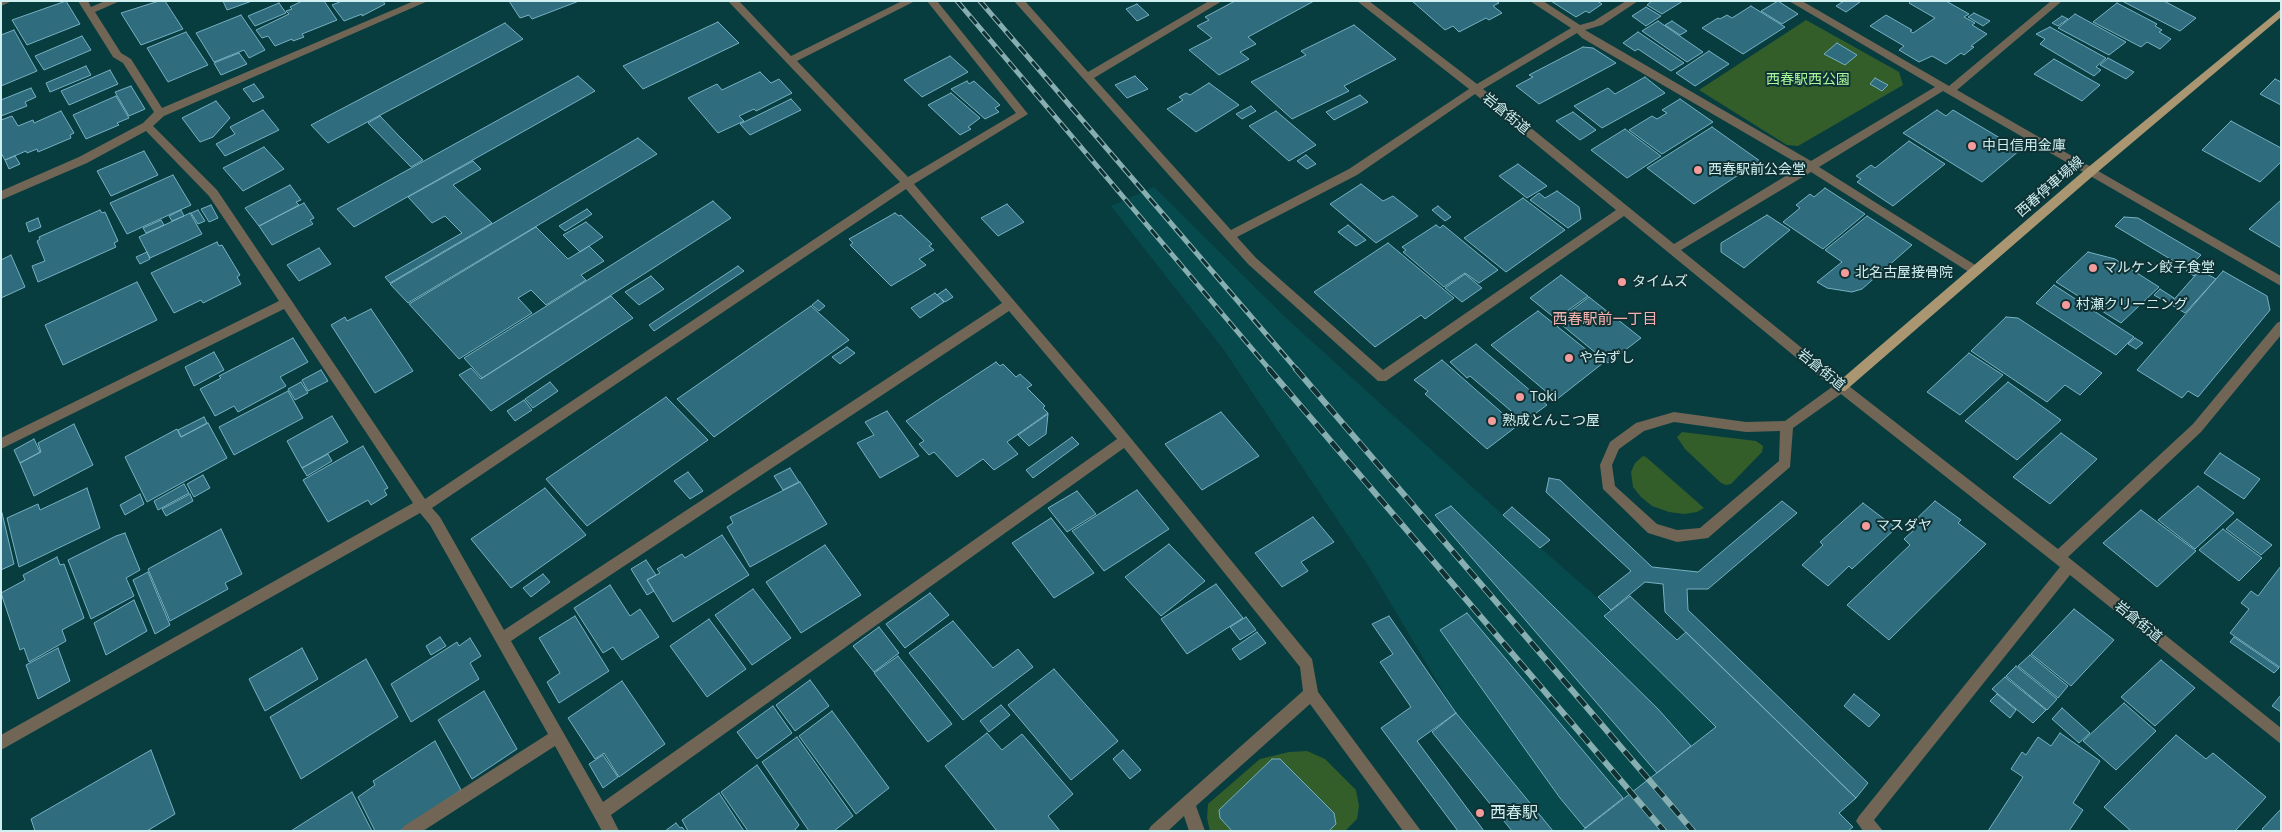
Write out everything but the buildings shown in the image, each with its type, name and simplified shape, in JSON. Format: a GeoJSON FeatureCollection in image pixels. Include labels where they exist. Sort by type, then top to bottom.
{"type":"FeatureCollection","features":[{"type":"Feature","properties":{"kind":"main road","name":"西春停車場線"},"geometry":{"type":"LineString","coordinates":[[1841,387],[2090,172],[2281,12]]}},
{"type":"Feature","properties":{"kind":"street"},"geometry":{"type":"LineString","coordinates":[[1,3],[7,1]]}},
{"type":"Feature","properties":{"kind":"street"},"geometry":{"type":"LineString","coordinates":[[115,1],[86,6],[117,55],[128,61],[160,113]]}},
{"type":"Feature","properties":{"kind":"street"},"geometry":{"type":"LineString","coordinates":[[1,196],[83,160],[147,126],[160,113],[423,1]]}},
{"type":"Feature","properties":{"kind":"street"},"geometry":{"type":"LineString","coordinates":[[733,1],[907,183],[1011,303],[1125,440],[1307,664],[1311,694],[1412,831]]}},
{"type":"Feature","properties":{"kind":"street"},"geometry":{"type":"LineString","coordinates":[[789,61],[910,1]]}},
{"type":"Feature","properties":{"kind":"street"},"geometry":{"type":"LineString","coordinates":[[1,744],[423,506],[907,183],[1023,114],[932,1]]}},
{"type":"Feature","properties":{"kind":"street"},"geometry":{"type":"LineString","coordinates":[[1019,1],[1252,261],[1382,377],[1624,210]]}},
{"type":"Feature","properties":{"kind":"street"},"geometry":{"type":"LineString","coordinates":[[1087,77],[1217,1]]}},
{"type":"Feature","properties":{"kind":"street","name":"岩倉街道"},"geometry":{"type":"LineString","coordinates":[[1362,1],[1476,89],[1841,387],[2064,562],[2281,737]]}},
{"type":"Feature","properties":{"kind":"street"},"geometry":{"type":"LineString","coordinates":[[1535,1],[1569,21],[1577,29],[1810,167],[1976,271]]}},
{"type":"Feature","properties":{"kind":"street"},"geometry":{"type":"LineString","coordinates":[[1230,236],[1353,172],[1476,89],[1577,29],[1598,22],[1633,1]]}},
{"type":"Feature","properties":{"kind":"street"},"geometry":{"type":"LineString","coordinates":[[1794,1],[2281,282]]}},
{"type":"Feature","properties":{"kind":"street"},"geometry":{"type":"LineString","coordinates":[[1672,250],[1810,167],[1946,89],[2057,1]]}},
{"type":"Feature","properties":{"kind":"street"},"geometry":{"type":"LineString","coordinates":[[147,126],[213,193],[423,506],[612,831]]}},
{"type":"Feature","properties":{"kind":"street"},"geometry":{"type":"LineString","coordinates":[[1,444],[286,303]]}},
{"type":"Feature","properties":{"kind":"street"},"geometry":{"type":"LineString","coordinates":[[502,639],[1011,303]]}},
{"type":"Feature","properties":{"kind":"street"},"geometry":{"type":"LineString","coordinates":[[1875,831],[1864,821],[2064,562],[2197,428],[2281,326]]}},
{"type":"Feature","properties":{"kind":"street"},"geometry":{"type":"LineString","coordinates":[[1787,426],[1785,463],[1703,534],[1677,536],[1653,529],[1609,489],[1606,465],[1614,446],[1640,427],[1674,417],[1746,427],[1787,426],[1841,387]]}},
{"type":"Feature","properties":{"kind":"street"},"geometry":{"type":"LineString","coordinates":[[602,813],[1125,440]]}},
{"type":"Feature","properties":{"kind":"street"},"geometry":{"type":"LineString","coordinates":[[1156,831],[1311,694]]}},
{"type":"Feature","properties":{"kind":"street"},"geometry":{"type":"LineString","coordinates":[[409,831],[557,736]]}},
{"type":"Feature","properties":{"kind":"street"},"geometry":{"type":"LineString","coordinates":[[1187,803],[1197,831]]}},
{"type":"Feature","properties":{"kind":"shaded area"},"geometry":{"type":"Polygon","coordinates":[[[1154,187],[1286,318],[1503,515],[1611,610],[1630,596],[1677,640],[1686,632],[1856,798],[1840,813],[1853,827],[1848,831],[1512,831],[1432,732],[1456,713],[1371,570],[1224,350],[1111,206],[1154,187]]]}},
{"type":"Feature","properties":{"kind":"green space","name":"西春駅西公園"},"geometry":{"type":"Polygon","coordinates":[[[1806,20],[1899,72],[1903,85],[1798,146],[1787,145],[1699,90],[1806,20]]]}},
{"type":"Feature","properties":{"kind":"green space"},"geometry":{"type":"Polygon","coordinates":[[[1682,432],[1756,441],[1763,446],[1762,452],[1731,484],[1726,485],[1721,483],[1685,449],[1677,437],[1682,432]]]}},
{"type":"Feature","properties":{"kind":"green space"},"geometry":{"type":"Polygon","coordinates":[[[1643,456],[1704,508],[1697,512],[1684,514],[1669,512],[1652,506],[1641,497],[1633,487],[1631,472],[1635,463],[1643,456]]]}},
{"type":"Feature","properties":{"kind":"green space"},"geometry":{"type":"Polygon","coordinates":[[[1307,751],[1325,759],[1356,790],[1359,806],[1357,819],[1345,831],[1329,831],[1336,824],[1334,813],[1280,759],[1232,831],[1210,831],[1207,818],[1208,804],[1260,759],[1289,752],[1307,751]]]}},
{"type":"Feature","properties":{"kind":"railway"},"geometry":{"type":"LineString","coordinates":[[957,1],[1270,370]]}},
{"type":"Feature","properties":{"kind":"railway"},"geometry":{"type":"LineString","coordinates":[[980,1],[1297,370]]}},
{"type":"Feature","properties":{"kind":"railway"},"geometry":{"type":"LineString","coordinates":[[1269,369],[1664,831]]}},
{"type":"Feature","properties":{"kind":"railway"},"geometry":{"type":"LineString","coordinates":[[1296,369],[1693,831]]}},
{"type":"Feature","properties":{"kind":"place","name":"中日信用金庫"},"geometry":{"type":"Point","coordinates":[1972,146]}},
{"type":"Feature","properties":{"kind":"place","name":"西春駅前公会堂"},"geometry":{"type":"Point","coordinates":[1698,170]}},
{"type":"Feature","properties":{"kind":"place","name":"マルケン餃子食堂"},"geometry":{"type":"Point","coordinates":[2093,268]}},
{"type":"Feature","properties":{"kind":"place","name":"北名古屋接骨院"},"geometry":{"type":"Point","coordinates":[1845,273]}},
{"type":"Feature","properties":{"kind":"place","name":"タイムズ"},"geometry":{"type":"Point","coordinates":[1622,282]}},
{"type":"Feature","properties":{"kind":"place","name":"村瀬クリーニング"},"geometry":{"type":"Point","coordinates":[2066,305]}},
{"type":"Feature","properties":{"kind":"place","name":"や台ずし"},"geometry":{"type":"Point","coordinates":[1569,358]}},
{"type":"Feature","properties":{"kind":"place","name":"Toki"},"geometry":{"type":"Point","coordinates":[1520,397]}},
{"type":"Feature","properties":{"kind":"place","name":"熟成とんこつ屋"},"geometry":{"type":"Point","coordinates":[1492,421]}},
{"type":"Feature","properties":{"kind":"place","name":"マスダヤ"},"geometry":{"type":"Point","coordinates":[1866,526]}},
{"type":"Feature","properties":{"kind":"place","name":"西春駅"},"geometry":{"type":"Point","coordinates":[1480,813]}},
{"type":"Feature","properties":{"kind":"district","name":"西春駅前一丁目"},"geometry":{"type":"Point","coordinates":[1605,320]}}]}
